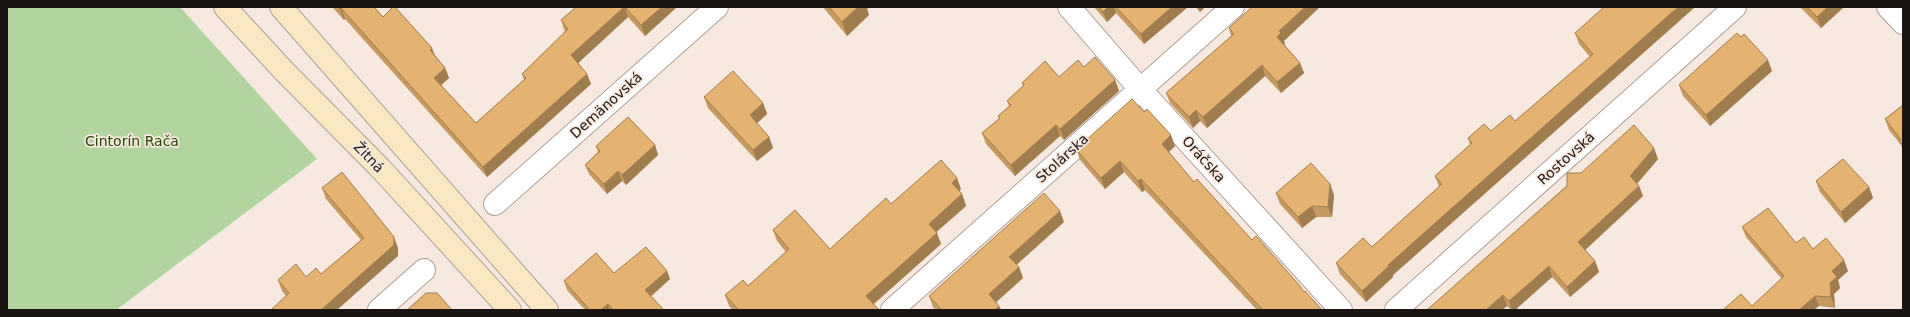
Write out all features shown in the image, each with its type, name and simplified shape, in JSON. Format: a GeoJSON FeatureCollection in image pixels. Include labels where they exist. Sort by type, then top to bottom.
{"type":"FeatureCollection","features":[{"type":"Feature","properties":{"kind":"main road","name":"Žitná"},"geometry":{"type":"LineString","coordinates":[[225,7],[283,70],[381,169],[510,310]]}},
{"type":"Feature","properties":{"kind":"main road"},"geometry":{"type":"LineString","coordinates":[[281,7],[547,310]]}},
{"type":"Feature","properties":{"kind":"street","name":"Demänovská"},"geometry":{"type":"LineString","coordinates":[[495,204],[717,7]]}},
{"type":"Feature","properties":{"kind":"street","name":"Oráčska"},"geometry":{"type":"LineString","coordinates":[[1069,7],[1140,89],[1341,310]]}},
{"type":"Feature","properties":{"kind":"street","name":"Stolárska"},"geometry":{"type":"LineString","coordinates":[[892,310],[1233,7]]}},
{"type":"Feature","properties":{"kind":"street","name":"Rostovská"},"geometry":{"type":"LineString","coordinates":[[1396,310],[1735,7]]}},
{"type":"Feature","properties":{"kind":"street"},"geometry":{"type":"LineString","coordinates":[[1888,7],[1903,23]]}},
{"type":"Feature","properties":{"kind":"street"},"geometry":{"type":"LineString","coordinates":[[379,310],[424,270]]}},
{"type":"Feature","properties":{"kind":"green space","name":"Cintorín Rača"},"geometry":{"type":"Polygon","coordinates":[[[7,7],[180,7],[317,159],[116,310],[7,310],[7,7]]]}},
{"type":"Feature","properties":{"kind":"building"},"geometry":{"type":"Polygon","coordinates":[[[338,7],[374,7],[383,17],[393,7],[395,7],[432,48],[430,50],[445,68],[434,78],[476,123],[526,78],[522,74],[568,29],[561,20],[576,7],[624,7],[571,55],[587,74],[483,167],[341,8],[340,9],[338,7]]]}},
{"type":"Feature","properties":{"kind":"building"},"geometry":{"type":"Polygon","coordinates":[[[625,7],[662,7],[641,25],[625,7]]]}},
{"type":"Feature","properties":{"kind":"building"},"geometry":{"type":"Polygon","coordinates":[[[829,7],[858,7],[842,22],[829,7]]]}},
{"type":"Feature","properties":{"kind":"building"},"geometry":{"type":"Polygon","coordinates":[[[1099,7],[1108,7],[1103,12],[1099,7]]]}},
{"type":"Feature","properties":{"kind":"building"},"geometry":{"type":"Polygon","coordinates":[[[1116,7],[1172,7],[1141,34],[1116,7]]]}},
{"type":"Feature","properties":{"kind":"building"},"geometry":{"type":"Polygon","coordinates":[[[1252,7],[1305,7],[1279,31],[1281,33],[1277,37],[1300,63],[1277,82],[1262,65],[1203,117],[1196,110],[1189,117],[1166,93],[1234,34],[1229,28],[1252,7]]]}},
{"type":"Feature","properties":{"kind":"building"},"geometry":{"type":"Polygon","coordinates":[[[1604,7],[1678,7],[1388,265],[1389,266],[1362,291],[1336,263],[1363,238],[1372,247],[1442,184],[1435,176],[1472,143],[1468,138],[1484,124],[1491,131],[1510,115],[1515,121],[1593,54],[1575,33],[1604,7]]]}},
{"type":"Feature","properties":{"kind":"building"},"geometry":{"type":"Polygon","coordinates":[[[1807,7],[1828,7],[1817,17],[1807,7]]]}},
{"type":"Feature","properties":{"kind":"building"},"geometry":{"type":"Polygon","coordinates":[[[1737,33],[1741,37],[1744,34],[1768,60],[1706,115],[1679,85],[1737,33]]]}},
{"type":"Feature","properties":{"kind":"building"},"geometry":{"type":"Polygon","coordinates":[[[1095,57],[1115,80],[1060,129],[1056,125],[1011,165],[982,133],[1000,118],[998,116],[1011,105],[1007,101],[1024,85],[1022,83],[1045,61],[1059,77],[1078,60],[1084,67],[1095,57]]]}},
{"type":"Feature","properties":{"kind":"building"},"geometry":{"type":"Polygon","coordinates":[[[733,71],[763,103],[750,115],[769,137],[753,150],[704,97],[733,71]]]}},
{"type":"Feature","properties":{"kind":"building"},"geometry":{"type":"Polygon","coordinates":[[[1132,99],[1144,112],[1147,109],[1171,135],[1162,144],[1194,182],[1197,179],[1252,240],[1256,236],[1304,292],[1305,291],[1322,310],[1263,310],[1141,179],[1138,181],[1120,161],[1101,178],[1076,149],[1132,99]]]}},
{"type":"Feature","properties":{"kind":"building"},"geometry":{"type":"Polygon","coordinates":[[[1903,105],[1903,145],[1899,141],[1901,140],[1885,119],[1903,105]]]}},
{"type":"Feature","properties":{"kind":"building"},"geometry":{"type":"Polygon","coordinates":[[[628,117],[655,145],[622,175],[618,171],[604,184],[585,165],[600,151],[596,146],[628,117]]]}},
{"type":"Feature","properties":{"kind":"building"},"geometry":{"type":"Polygon","coordinates":[[[1634,125],[1654,148],[1630,176],[1639,186],[1578,242],[1595,261],[1567,287],[1549,266],[1509,301],[1503,295],[1486,310],[1427,310],[1567,186],[1567,173],[1581,173],[1634,125]]]}},
{"type":"Feature","properties":{"kind":"building"},"geometry":{"type":"Polygon","coordinates":[[[1843,159],[1869,187],[1841,212],[1816,181],[1843,159]]]}},
{"type":"Feature","properties":{"kind":"building"},"geometry":{"type":"Polygon","coordinates":[[[941,160],[957,178],[952,183],[962,194],[929,224],[937,233],[866,296],[879,310],[739,310],[725,295],[743,280],[748,286],[789,249],[773,230],[795,210],[830,249],[886,198],[891,204],[941,160]]]}},
{"type":"Feature","properties":{"kind":"building"},"geometry":{"type":"Polygon","coordinates":[[[1311,163],[1330,184],[1328,207],[1312,206],[1298,217],[1276,193],[1311,163]]]}},
{"type":"Feature","properties":{"kind":"building"},"geometry":{"type":"Polygon","coordinates":[[[342,172],[394,237],[394,245],[321,310],[271,310],[289,293],[278,280],[296,264],[306,277],[316,268],[321,274],[364,238],[322,188],[342,172]]]}},
{"type":"Feature","properties":{"kind":"building"},"geometry":{"type":"Polygon","coordinates":[[[1044,193],[1060,211],[1009,257],[1019,267],[989,294],[999,306],[995,310],[942,310],[929,296],[1044,193]]]}},
{"type":"Feature","properties":{"kind":"building"},"geometry":{"type":"Polygon","coordinates":[[[1768,208],[1796,243],[1804,237],[1813,249],[1826,238],[1844,260],[1832,271],[1837,277],[1830,283],[1831,297],[1815,296],[1799,310],[1723,310],[1741,294],[1752,306],[1784,276],[1742,227],[1768,208]]]}},
{"type":"Feature","properties":{"kind":"building"},"geometry":{"type":"Polygon","coordinates":[[[646,247],[667,271],[645,290],[664,310],[614,310],[608,304],[601,310],[590,310],[564,281],[596,253],[614,273],[646,247]]]}},
{"type":"Feature","properties":{"kind":"building"},"geometry":{"type":"Polygon","coordinates":[[[426,293],[437,293],[452,310],[407,310],[426,293]]]}}]}
